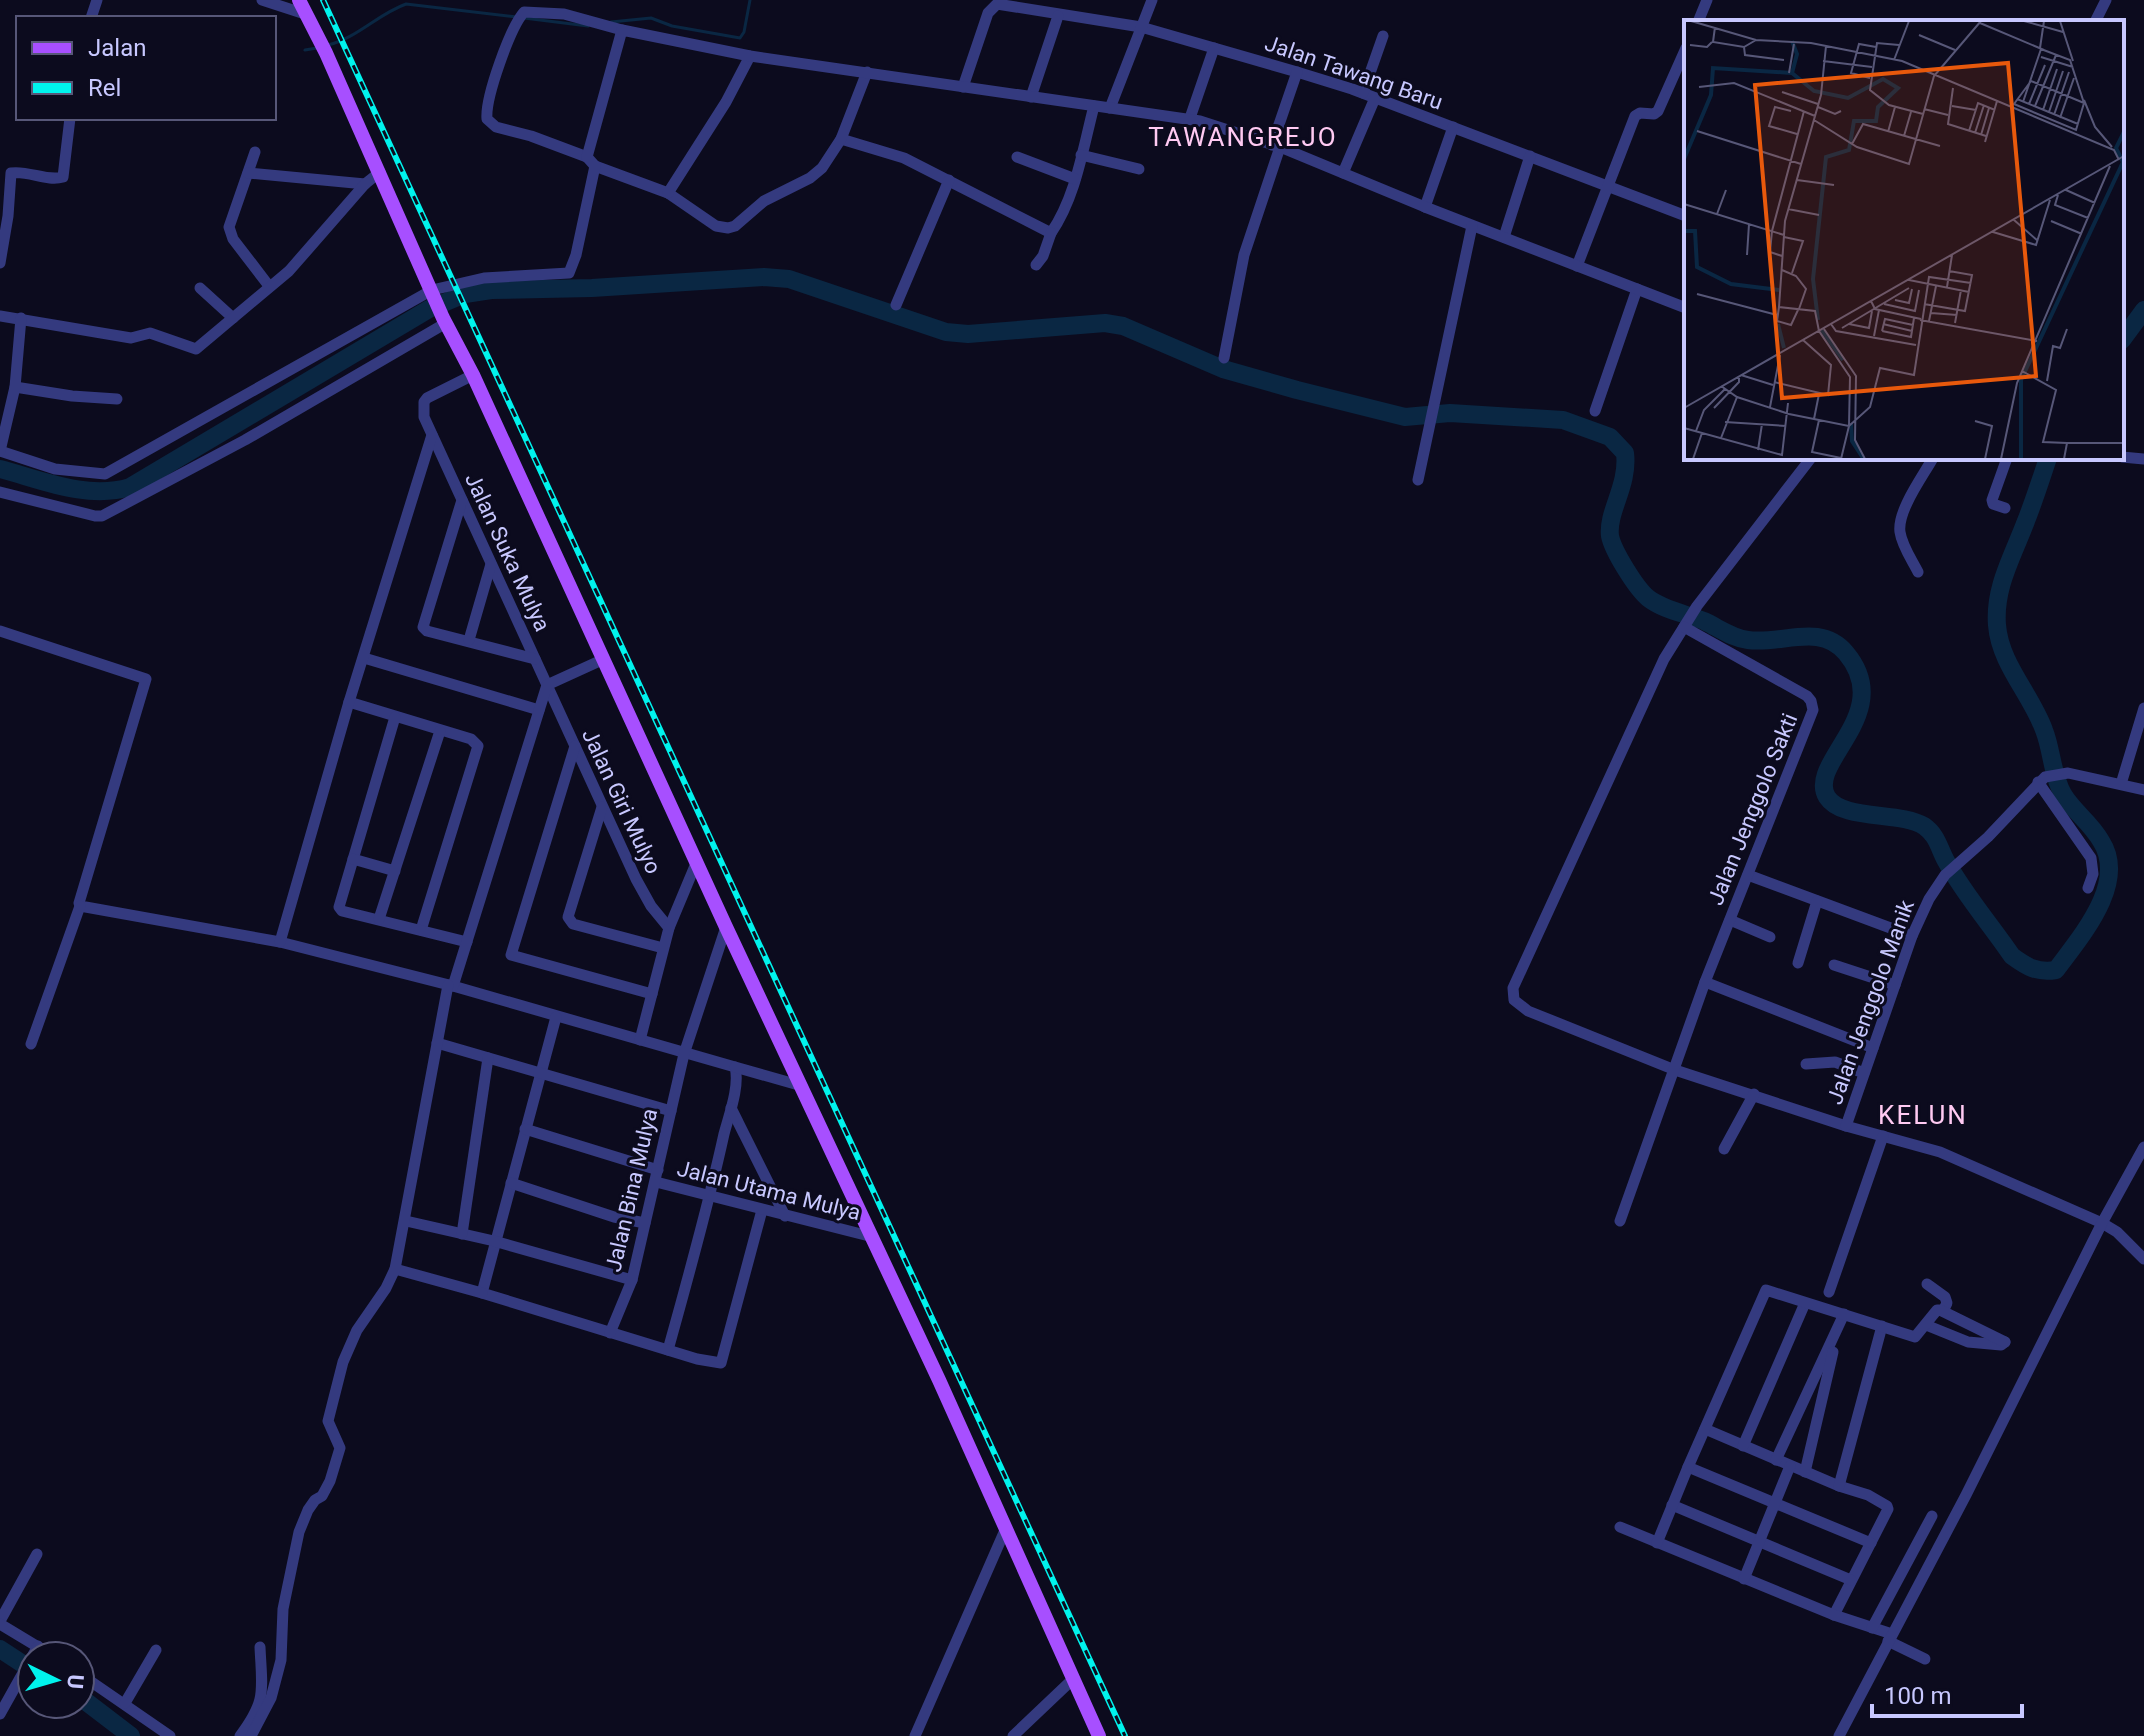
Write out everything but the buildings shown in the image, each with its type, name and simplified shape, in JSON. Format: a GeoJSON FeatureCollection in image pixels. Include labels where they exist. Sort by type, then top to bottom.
{"type":"FeatureCollection","features":[{"type":"Feature","properties":{"kind":"main road"},"geometry":{"type":"LineString","coordinates":[[302,7],[726,927],[873,1237],[1099,1736]]}},
{"type":"Feature","properties":{"kind":"street"},"geometry":{"type":"LineString","coordinates":[[262,0],[302,7]]}},
{"type":"Feature","properties":{"kind":"street"},"geometry":{"type":"LineString","coordinates":[[564,14],[567,0]]}},
{"type":"Feature","properties":{"kind":"street"},"geometry":{"type":"LineString","coordinates":[[1110,108],[1152,0]]}},
{"type":"Feature","properties":{"kind":"street"},"geometry":{"type":"LineString","coordinates":[[1699,20],[1707,0]]}},
{"type":"Feature","properties":{"kind":"street"},"geometry":{"type":"LineString","coordinates":[[2096,20],[2106,0]]}},
{"type":"Feature","properties":{"kind":"street","name":"Jalan Tawang Baru"},"geometry":{"type":"LineString","coordinates":[[963,87],[988,13],[999,4],[1058,16],[1141,27],[1369,95],[1684,215]]}},
{"type":"Feature","properties":{"kind":"street"},"geometry":{"type":"LineString","coordinates":[[867,72],[841,139],[814,175],[764,201],[735,226],[728,228],[716,226],[668,193],[531,136],[496,127],[487,119],[488,99],[519,18],[524,12],[564,14],[622,30],[750,56],[867,72],[1094,106],[1190,118],[1276,146],[1684,307]]}},
{"type":"Feature","properties":{"kind":"street"},"geometry":{"type":"LineString","coordinates":[[1031,97],[1058,16]]}},
{"type":"Feature","properties":{"kind":"street"},"geometry":{"type":"LineString","coordinates":[[21,318],[15,387],[0,451],[55,469],[94,475],[109,473],[296,365],[433,293],[484,278],[569,273],[576,255],[591,162],[622,30]]}},
{"type":"Feature","properties":{"kind":"street"},"geometry":{"type":"LineString","coordinates":[[1343,173],[1369,95],[1383,36]]}},
{"type":"Feature","properties":{"kind":"street"},"geometry":{"type":"LineString","coordinates":[[1190,118],[1214,48]]}},
{"type":"Feature","properties":{"kind":"street"},"geometry":{"type":"LineString","coordinates":[[1577,266],[1635,116],[1656,113],[1684,52]]}},
{"type":"Feature","properties":{"kind":"street"},"geometry":{"type":"LineString","coordinates":[[668,193],[726,102],[750,56]]}},
{"type":"Feature","properties":{"kind":"street"},"geometry":{"type":"LineString","coordinates":[[1224,358],[1244,255],[1297,72]]}},
{"type":"Feature","properties":{"kind":"street"},"geometry":{"type":"LineString","coordinates":[[1036,265],[1066,205],[1094,106]]}},
{"type":"Feature","properties":{"kind":"street"},"geometry":{"type":"LineString","coordinates":[[0,263],[11,173],[24,172],[57,179],[63,177],[70,120]]}},
{"type":"Feature","properties":{"kind":"street"},"geometry":{"type":"LineString","coordinates":[[1425,207],[1453,127]]}},
{"type":"Feature","properties":{"kind":"street"},"geometry":{"type":"LineString","coordinates":[[841,139],[904,158],[1051,233]]}},
{"type":"Feature","properties":{"kind":"street"},"geometry":{"type":"LineString","coordinates":[[255,152],[229,227],[233,239],[269,286]]}},
{"type":"Feature","properties":{"kind":"street"},"geometry":{"type":"LineString","coordinates":[[1081,155],[1139,169]]}},
{"type":"Feature","properties":{"kind":"street"},"geometry":{"type":"LineString","coordinates":[[1504,237],[1530,156]]}},
{"type":"Feature","properties":{"kind":"street"},"geometry":{"type":"LineString","coordinates":[[1017,157],[1075,179]]}},
{"type":"Feature","properties":{"kind":"street"},"geometry":{"type":"LineString","coordinates":[[0,316],[131,338],[150,333],[191,349],[200,346],[289,271],[365,184],[380,172]]}},
{"type":"Feature","properties":{"kind":"street"},"geometry":{"type":"LineString","coordinates":[[248,173],[365,184]]}},
{"type":"Feature","properties":{"kind":"street"},"geometry":{"type":"LineString","coordinates":[[896,305],[949,180]]}},
{"type":"Feature","properties":{"kind":"street"},"geometry":{"type":"LineString","coordinates":[[1418,480],[1472,226]]}},
{"type":"Feature","properties":{"kind":"street"},"geometry":{"type":"LineString","coordinates":[[200,288],[233,318]]}},
{"type":"Feature","properties":{"kind":"street"},"geometry":{"type":"LineString","coordinates":[[1595,411],[1637,289]]}},
{"type":"Feature","properties":{"kind":"street"},"geometry":{"type":"LineString","coordinates":[[0,492],[102,516],[245,440],[445,320]]}},
{"type":"Feature","properties":{"kind":"street"},"geometry":{"type":"LineString","coordinates":[[280,942],[349,702],[432,435],[423,413],[424,402],[431,395],[473,375]]}},
{"type":"Feature","properties":{"kind":"street"},"geometry":{"type":"LineString","coordinates":[[15,387],[117,399]]}},
{"type":"Feature","properties":{"kind":"street","name":"Jalan Suka Mulya"},"geometry":{"type":"LineString","coordinates":[[432,435],[547,685]]}},
{"type":"Feature","properties":{"kind":"street"},"geometry":{"type":"LineString","coordinates":[[2124,457],[2144,459]]}},
{"type":"Feature","properties":{"kind":"street"},"geometry":{"type":"LineString","coordinates":[[1809,460],[1697,606],[1664,659],[1512,991],[1516,1003],[1528,1011],[1675,1070],[1977,1166],[2102,1223],[2117,1232],[2144,1259]]}},
{"type":"Feature","properties":{"kind":"street"},"geometry":{"type":"LineString","coordinates":[[1918,572],[1901,538],[1899,524],[1932,460]]}},
{"type":"Feature","properties":{"kind":"street"},"geometry":{"type":"LineString","coordinates":[[2005,508],[1993,504],[1992,500],[2006,460]]}},
{"type":"Feature","properties":{"kind":"street"},"geometry":{"type":"LineString","coordinates":[[462,500],[423,627],[427,631],[535,659]]}},
{"type":"Feature","properties":{"kind":"street"},"geometry":{"type":"LineString","coordinates":[[469,640],[491,564]]}},
{"type":"Feature","properties":{"kind":"street","name":"Jalan Jenggolo Sakti"},"geometry":{"type":"LineString","coordinates":[[1620,1221],[1705,982],[1813,705],[1807,696],[1686,625]]}},
{"type":"Feature","properties":{"kind":"street"},"geometry":{"type":"LineString","coordinates":[[0,631],[145,678],[146,681],[80,906],[31,1044]]}},
{"type":"Feature","properties":{"kind":"street"},"geometry":{"type":"LineString","coordinates":[[364,658],[539,710]]}},
{"type":"Feature","properties":{"kind":"street"},"geometry":{"type":"LineString","coordinates":[[251,1736],[271,1698],[281,1660],[283,1609],[299,1532],[308,1510],[322,1496],[330,1481],[340,1448],[328,1421],[343,1362],[357,1330],[386,1288],[395,1269],[450,985],[467,942],[547,685],[604,659]]}},
{"type":"Feature","properties":{"kind":"street","name":"Jalan Giri Mulyo"},"geometry":{"type":"LineString","coordinates":[[547,685],[644,895],[669,928]]}},
{"type":"Feature","properties":{"kind":"street"},"geometry":{"type":"LineString","coordinates":[[349,702],[471,739],[478,746],[421,930]]}},
{"type":"Feature","properties":{"kind":"street"},"geometry":{"type":"LineString","coordinates":[[2121,784],[2144,708]]}},
{"type":"Feature","properties":{"kind":"street"},"geometry":{"type":"LineString","coordinates":[[395,717],[339,909],[467,942]]}},
{"type":"Feature","properties":{"kind":"street"},"geometry":{"type":"LineString","coordinates":[[379,919],[440,731]]}},
{"type":"Feature","properties":{"kind":"street"},"geometry":{"type":"LineString","coordinates":[[575,746],[511,955],[652,994]]}},
{"type":"Feature","properties":{"kind":"street"},"geometry":{"type":"LineString","coordinates":[[2088,888],[2093,874],[2091,858],[2042,779],[2068,773],[2144,790]]}},
{"type":"Feature","properties":{"kind":"street","name":"Jalan Jenggolo Manik"},"geometry":{"type":"LineString","coordinates":[[1846,1126],[1912,936],[1929,899],[1945,875],[1998,828],[2042,779]]}},
{"type":"Feature","properties":{"kind":"street"},"geometry":{"type":"LineString","coordinates":[[602,807],[568,917],[573,924],[663,948]]}},
{"type":"Feature","properties":{"kind":"street"},"geometry":{"type":"LineString","coordinates":[[353,859],[395,871]]}},
{"type":"Feature","properties":{"kind":"street"},"geometry":{"type":"LineString","coordinates":[[640,1040],[669,928],[697,861]]}},
{"type":"Feature","properties":{"kind":"street"},"geometry":{"type":"LineString","coordinates":[[1748,875],[1912,936]]}},
{"type":"Feature","properties":{"kind":"street"},"geometry":{"type":"LineString","coordinates":[[1798,963],[1817,901]]}},
{"type":"Feature","properties":{"kind":"street"},"geometry":{"type":"LineString","coordinates":[[80,906],[280,942],[450,985],[802,1086]]}},
{"type":"Feature","properties":{"kind":"street"},"geometry":{"type":"LineString","coordinates":[[1730,920],[1770,937]]}},
{"type":"Feature","properties":{"kind":"street","name":"Jalan Bina Mulya"},"geometry":{"type":"LineString","coordinates":[[610,1333],[632,1280],[684,1054],[726,927]]}},
{"type":"Feature","properties":{"kind":"street"},"geometry":{"type":"LineString","coordinates":[[1834,965],[1895,985]]}},
{"type":"Feature","properties":{"kind":"street"},"geometry":{"type":"LineString","coordinates":[[1705,982],[1873,1048]]}},
{"type":"Feature","properties":{"kind":"street"},"geometry":{"type":"LineString","coordinates":[[482,1293],[556,1017]]}},
{"type":"Feature","properties":{"kind":"street"},"geometry":{"type":"LineString","coordinates":[[437,1043],[671,1111]]}},
{"type":"Feature","properties":{"kind":"street"},"geometry":{"type":"LineString","coordinates":[[462,1234],[488,1058]]}},
{"type":"Feature","properties":{"kind":"street"},"geometry":{"type":"LineString","coordinates":[[1806,1064],[1835,1062],[1864,1073]]}},
{"type":"Feature","properties":{"kind":"street"},"geometry":{"type":"LineString","coordinates":[[668,1350],[711,1195],[730,1107],[735,1067]]}},
{"type":"Feature","properties":{"kind":"street"},"geometry":{"type":"LineString","coordinates":[[1724,1149],[1754,1094]]}},
{"type":"Feature","properties":{"kind":"street"},"geometry":{"type":"LineString","coordinates":[[730,1107],[785,1216]]}},
{"type":"Feature","properties":{"kind":"street","name":"Jalan Utama Mulya"},"geometry":{"type":"LineString","coordinates":[[525,1129],[711,1195],[873,1237]]}},
{"type":"Feature","properties":{"kind":"street"},"geometry":{"type":"LineString","coordinates":[[1829,1292],[1883,1136]]}},
{"type":"Feature","properties":{"kind":"street"},"geometry":{"type":"LineString","coordinates":[[1839,1736],[2144,1147]]}},
{"type":"Feature","properties":{"kind":"street"},"geometry":{"type":"LineString","coordinates":[[511,1183],[614,1217],[645,1223]]}},
{"type":"Feature","properties":{"kind":"street"},"geometry":{"type":"LineString","coordinates":[[395,1269],[721,1363],[762,1210]]}},
{"type":"Feature","properties":{"kind":"street"},"geometry":{"type":"LineString","coordinates":[[406,1221],[494,1241],[632,1280]]}},
{"type":"Feature","properties":{"kind":"street"},"geometry":{"type":"LineString","coordinates":[[1927,1284],[1945,1297],[1947,1303],[1943,1311]]}},
{"type":"Feature","properties":{"kind":"street"},"geometry":{"type":"LineString","coordinates":[[1657,1543],[1765,1292],[1769,1290],[1915,1337],[1937,1310],[1943,1311],[2005,1343],[1968,1342],[1926,1325]]}},
{"type":"Feature","properties":{"kind":"street"},"geometry":{"type":"LineString","coordinates":[[1743,1446],[1805,1303]]}},
{"type":"Feature","properties":{"kind":"street"},"geometry":{"type":"LineString","coordinates":[[1776,1460],[1844,1314]]}},
{"type":"Feature","properties":{"kind":"street"},"geometry":{"type":"LineString","coordinates":[[1839,1486],[1882,1326]]}},
{"type":"Feature","properties":{"kind":"street"},"geometry":{"type":"LineString","coordinates":[[1805,1472],[1839,1328]]}},
{"type":"Feature","properties":{"kind":"street"},"geometry":{"type":"LineString","coordinates":[[1705,1429],[1880,1501],[1888,1509],[1834,1615]]}},
{"type":"Feature","properties":{"kind":"street"},"geometry":{"type":"LineString","coordinates":[[1744,1579],[1790,1466]]}},
{"type":"Feature","properties":{"kind":"street"},"geometry":{"type":"LineString","coordinates":[[1688,1467],[1871,1543]]}},
{"type":"Feature","properties":{"kind":"street"},"geometry":{"type":"LineString","coordinates":[[1672,1505],[1851,1580]]}},
{"type":"Feature","properties":{"kind":"street"},"geometry":{"type":"LineString","coordinates":[[1872,1628],[1932,1516]]}},
{"type":"Feature","properties":{"kind":"street"},"geometry":{"type":"LineString","coordinates":[[1620,1527],[1872,1628],[1925,1659]]}},
{"type":"Feature","properties":{"kind":"street"},"geometry":{"type":"LineString","coordinates":[[915,1736],[1006,1528]]}},
{"type":"Feature","properties":{"kind":"street"},"geometry":{"type":"LineString","coordinates":[[22,1640],[0,1622],[37,1554]]}},
{"type":"Feature","properties":{"kind":"street"},"geometry":{"type":"LineString","coordinates":[[240,1736],[262,1698],[260,1647]]}},
{"type":"Feature","properties":{"kind":"street"},"geometry":{"type":"LineString","coordinates":[[125,1703],[156,1650]]}},
{"type":"Feature","properties":{"kind":"street"},"geometry":{"type":"LineString","coordinates":[[1013,1736],[1073,1679]]}},
{"type":"Feature","properties":{"kind":"street"},"geometry":{"type":"LineString","coordinates":[[0,1714],[16,1684]]}},
{"type":"Feature","properties":{"kind":"street"},"geometry":{"type":"LineString","coordinates":[[96,1684],[164,1734]]}},
{"type":"Feature","properties":{"kind":"waterway"},"geometry":{"type":"LineString","coordinates":[[611,22],[651,18],[672,26],[740,38],[750,0]]}},
{"type":"Feature","properties":{"kind":"waterway"},"geometry":{"type":"LineString","coordinates":[[328,45],[339,42],[406,4],[517,17]]}},
{"type":"Feature","properties":{"kind":"waterway"},"geometry":{"type":"LineString","coordinates":[[524,18],[588,26]]}},
{"type":"Feature","properties":{"kind":"waterway"},"geometry":{"type":"LineString","coordinates":[[305,50],[317,48]]}},
{"type":"Feature","properties":{"kind":"waterway"},"geometry":{"type":"LineString","coordinates":[[0,469],[81,490],[130,487],[429,309],[465,294],[491,290],[592,288],[764,277],[789,279],[946,332],[968,334],[1105,323],[1123,326],[1223,369],[1405,417],[1450,413],[1563,420],[1610,437],[1625,453],[1624,476],[1610,536],[1626,569],[1648,598],[1742,639],[1761,641],[1813,637],[1836,644],[1846,653],[1859,675],[1862,696],[1857,716],[1828,768],[1824,783],[1827,797],[1845,810],[1914,821],[1924,826],[1935,838],[1961,885],[2012,956],[2032,968],[2049,971],[2056,970],[2088,925],[2098,908],[2109,874],[2108,857],[2101,841],[2059,787],[2044,730],[1999,639],[1997,611],[2001,585],[2047,460]]}},
{"type":"Feature","properties":{"kind":"waterway"},"geometry":{"type":"LineString","coordinates":[[2124,337],[2144,310]]}},
{"type":"Feature","properties":{"kind":"waterway"},"geometry":{"type":"LineString","coordinates":[[0,1649],[16,1660]]}},
{"type":"Feature","properties":{"kind":"waterway"},"geometry":{"type":"LineString","coordinates":[[96,1709],[131,1736]]}},
{"type":"Feature","properties":{"kind":"railway"},"geometry":{"type":"LineString","coordinates":[[323,0],[1125,1736]]}},
{"type":"Feature","properties":{"kind":"district","name":"TAWANGREJO"},"geometry":{"type":"Point","coordinates":[1243,137]}},
{"type":"Feature","properties":{"kind":"district","name":"KELUN"},"geometry":{"type":"Point","coordinates":[1923,1115]}}]}
